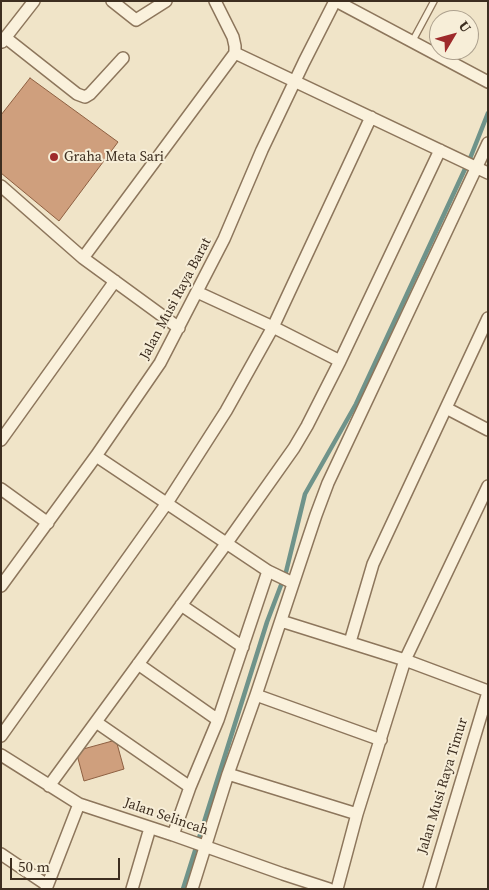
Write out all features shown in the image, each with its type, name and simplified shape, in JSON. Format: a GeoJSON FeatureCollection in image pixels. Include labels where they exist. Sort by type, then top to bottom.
{"type":"FeatureCollection","features":[{"type":"Feature","properties":{"kind":"street"},"geometry":{"type":"LineString","coordinates":[[34,1],[4,41],[77,94],[85,97],[90,94],[123,58]]}},
{"type":"Feature","properties":{"kind":"street"},"geometry":{"type":"LineString","coordinates":[[112,1],[136,20],[166,1]]}},
{"type":"Feature","properties":{"kind":"street"},"geometry":{"type":"LineString","coordinates":[[82,258],[235,53],[233,37],[215,1]]}},
{"type":"Feature","properties":{"kind":"street"},"geometry":{"type":"LineString","coordinates":[[336,1],[488,82]]}},
{"type":"Feature","properties":{"kind":"street","name":"Jalan Musi Raya Barat"},"geometry":{"type":"LineString","coordinates":[[1,586],[96,456],[160,363],[224,239],[262,150],[336,1]]}},
{"type":"Feature","properties":{"kind":"street"},"geometry":{"type":"LineString","coordinates":[[235,53],[488,173]]}},
{"type":"Feature","properties":{"kind":"street"},"geometry":{"type":"LineString","coordinates":[[1,736],[167,502],[226,411],[273,327],[371,117]]}},
{"type":"Feature","properties":{"kind":"street"},"geometry":{"type":"LineString","coordinates":[[177,837],[190,788],[218,720],[243,647],[316,515],[328,483],[474,167],[488,143]]}},
{"type":"Feature","properties":{"kind":"street"},"geometry":{"type":"LineString","coordinates":[[49,786],[294,448],[340,361],[440,150]]}},
{"type":"Feature","properties":{"kind":"street"},"geometry":{"type":"LineString","coordinates":[[1,186],[82,258],[179,328]]}},
{"type":"Feature","properties":{"kind":"street"},"geometry":{"type":"LineString","coordinates":[[1,440],[115,282]]}},
{"type":"Feature","properties":{"kind":"street"},"geometry":{"type":"LineString","coordinates":[[197,292],[273,327],[340,361]]}},
{"type":"Feature","properties":{"kind":"street"},"geometry":{"type":"LineString","coordinates":[[350,642],[373,564],[488,318]]}},
{"type":"Feature","properties":{"kind":"street"},"geometry":{"type":"LineString","coordinates":[[446,408],[488,430]]}},
{"type":"Feature","properties":{"kind":"street"},"geometry":{"type":"LineString","coordinates":[[96,456],[167,502],[226,544],[281,578]]}},
{"type":"Feature","properties":{"kind":"street"},"geometry":{"type":"LineString","coordinates":[[337,889],[357,814],[405,660],[488,486]]}},
{"type":"Feature","properties":{"kind":"street"},"geometry":{"type":"LineString","coordinates":[[1,489],[48,523]]}},
{"type":"Feature","properties":{"kind":"street"},"geometry":{"type":"LineString","coordinates":[[192,889],[202,846],[281,620],[281,578]]}},
{"type":"Feature","properties":{"kind":"street"},"geometry":{"type":"LineString","coordinates":[[181,605],[243,647]]}},
{"type":"Feature","properties":{"kind":"street"},"geometry":{"type":"LineString","coordinates":[[281,620],[405,660],[488,691]]}},
{"type":"Feature","properties":{"kind":"street"},"geometry":{"type":"LineString","coordinates":[[138,664],[218,720]]}},
{"type":"Feature","properties":{"kind":"street","name":"Jalan Musi Raya Timur"},"geometry":{"type":"LineString","coordinates":[[428,889],[488,691]]}},
{"type":"Feature","properties":{"kind":"street"},"geometry":{"type":"LineString","coordinates":[[256,695],[381,740]]}},
{"type":"Feature","properties":{"kind":"street"},"geometry":{"type":"LineString","coordinates":[[96,722],[190,788]]}},
{"type":"Feature","properties":{"kind":"street","name":"Jalan Selincah"},"geometry":{"type":"LineString","coordinates":[[1,755],[79,804],[329,889]]}},
{"type":"Feature","properties":{"kind":"street"},"geometry":{"type":"LineString","coordinates":[[228,774],[357,814]]}},
{"type":"Feature","properties":{"kind":"street"},"geometry":{"type":"LineString","coordinates":[[1,854],[47,887],[79,804]]}},
{"type":"Feature","properties":{"kind":"street"},"geometry":{"type":"LineString","coordinates":[[132,889],[150,828]]}},
{"type":"Feature","properties":{"kind":"lane"},"geometry":{"type":"LineString","coordinates":[[412,42],[434,1]]}},
{"type":"Feature","properties":{"kind":"building","name":"Graha Meta Sari"},"geometry":{"type":"Polygon","coordinates":[[[30,78],[118,142],[59,221],[1,173],[1,115],[30,78]]]}},
{"type":"Feature","properties":{"kind":"building"},"geometry":{"type":"Polygon","coordinates":[[[116,740],[124,769],[84,781],[76,751],[116,740]]]}},
{"type":"Feature","properties":{"kind":"waterway"},"geometry":{"type":"LineString","coordinates":[[183,889],[267,622],[286,572],[305,494],[356,404],[471,156],[488,113]]}},
{"type":"Feature","properties":{"kind":"place","name":"Graha Meta Sari"},"geometry":{"type":"Point","coordinates":[54,157]}}]}
